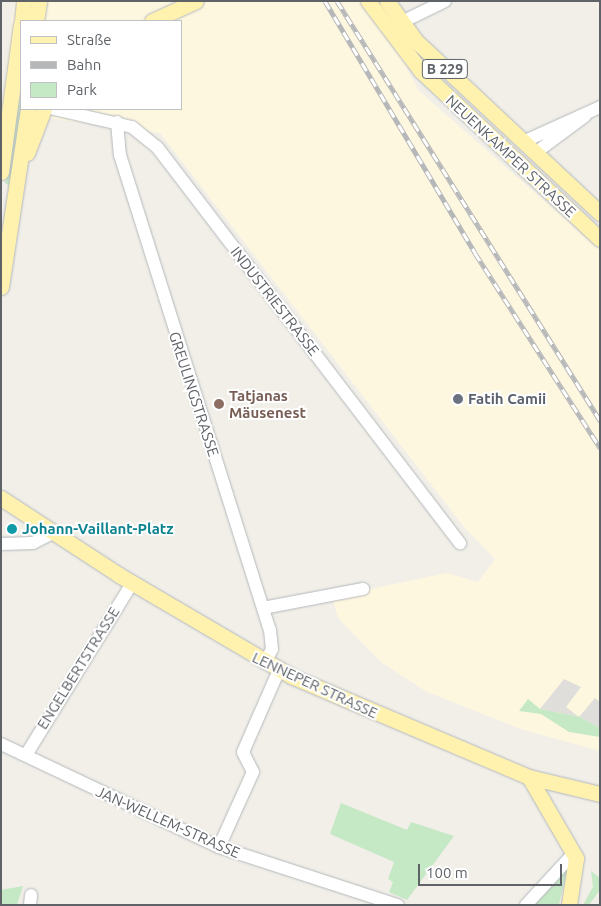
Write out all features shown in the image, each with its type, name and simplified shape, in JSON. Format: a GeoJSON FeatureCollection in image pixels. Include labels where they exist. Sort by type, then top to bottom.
{"type":"FeatureCollection","features":[{"type":"Feature","properties":{"kind":"main road"},"geometry":{"type":"LineString","coordinates":[[21,20],[24,1]]}},
{"type":"Feature","properties":{"kind":"main road"},"geometry":{"type":"LineString","coordinates":[[36,20],[39,1]]}},
{"type":"Feature","properties":{"kind":"main road"},"geometry":{"type":"LineString","coordinates":[[154,20],[196,1]]}},
{"type":"Feature","properties":{"kind":"main road","name":"NEUENKAMPER STRASSE"},"geometry":{"type":"LineString","coordinates":[[368,1],[402,51],[513,159],[600,239]]}},
{"type":"Feature","properties":{"kind":"main road","name":"NEUENKAMPER STRASSE"},"geometry":{"type":"LineString","coordinates":[[387,1],[400,23],[600,214]]}},
{"type":"Feature","properties":{"kind":"main road"},"geometry":{"type":"LineString","coordinates":[[1,172],[19,62],[20,42]]}},
{"type":"Feature","properties":{"kind":"main road"},"geometry":{"type":"LineString","coordinates":[[18,186],[28,110]]}},
{"type":"Feature","properties":{"kind":"main road"},"geometry":{"type":"LineString","coordinates":[[1,286],[7,221],[44,110]]}},
{"type":"Feature","properties":{"kind":"main road"},"geometry":{"type":"LineString","coordinates":[[513,159],[523,142]]}},
{"type":"Feature","properties":{"kind":"main road"},"geometry":{"type":"LineString","coordinates":[[513,159],[535,153]]}},
{"type":"Feature","properties":{"kind":"main road","name":"LENNEPER STRASSE"},"geometry":{"type":"LineString","coordinates":[[1,498],[133,582],[279,670],[529,776],[600,794]]}},
{"type":"Feature","properties":{"kind":"main road"},"geometry":{"type":"LineString","coordinates":[[529,776],[574,853],[577,872],[569,905]]}},
{"type":"Feature","properties":{"kind":"street"},"geometry":{"type":"LineString","coordinates":[[400,23],[418,11],[445,1]]}},
{"type":"Feature","properties":{"kind":"street","name":"INDUSTRIESTRASSE"},"geometry":{"type":"LineString","coordinates":[[59,110],[117,122],[138,130],[157,147],[460,544]]}},
{"type":"Feature","properties":{"kind":"street"},"geometry":{"type":"LineString","coordinates":[[523,142],[594,110]]}},
{"type":"Feature","properties":{"kind":"street"},"geometry":{"type":"LineString","coordinates":[[535,153],[594,110]]}},
{"type":"Feature","properties":{"kind":"street","name":"GREULINGSTRASSE"},"geometry":{"type":"LineString","coordinates":[[117,122],[116,140],[134,200],[263,608],[272,641],[265,663]]}},
{"type":"Feature","properties":{"kind":"street"},"geometry":{"type":"LineString","coordinates":[[1,544],[33,543],[55,532]]}},
{"type":"Feature","properties":{"kind":"street","name":"ENGELBERTSTRASSE"},"geometry":{"type":"LineString","coordinates":[[26,755],[133,582]]}},
{"type":"Feature","properties":{"kind":"street"},"geometry":{"type":"LineString","coordinates":[[263,608],[363,589]]}},
{"type":"Feature","properties":{"kind":"street"},"geometry":{"type":"LineString","coordinates":[[219,846],[253,772],[244,752],[279,670]]}},
{"type":"Feature","properties":{"kind":"street","name":"JAN-WELLEM-STRASSE"},"geometry":{"type":"LineString","coordinates":[[1,744],[219,846],[398,905]]}},
{"type":"Feature","properties":{"kind":"street"},"geometry":{"type":"LineString","coordinates":[[526,905],[574,853]]}},
{"type":"Feature","properties":{"kind":"shaded area"},"geometry":{"type":"Polygon","coordinates":[[[14,1],[374,1],[418,90],[600,250],[600,751],[521,729],[427,692],[381,662],[338,618],[332,597],[447,573],[478,582],[495,559],[464,527],[160,133],[1,112],[14,1]]]}},
{"type":"Feature","properties":{"kind":"shaded area"},"geometry":{"type":"Polygon","coordinates":[[[564,679],[581,687],[566,707],[579,717],[540,709],[564,679]]]}},
{"type":"Feature","properties":{"kind":"shaded area"},"geometry":{"type":"Polygon","coordinates":[[[595,698],[600,702],[600,728],[579,717],[595,698]]]}},
{"type":"Feature","properties":{"kind":"green space"},"geometry":{"type":"Polygon","coordinates":[[[19,96],[21,110],[13,188],[5,183],[19,96]]]}},
{"type":"Feature","properties":{"kind":"green space"},"geometry":{"type":"Polygon","coordinates":[[[528,699],[540,709],[580,717],[600,728],[600,737],[569,732],[541,714],[519,711],[528,699]]]}},
{"type":"Feature","properties":{"kind":"green space"},"geometry":{"type":"Polygon","coordinates":[[[341,803],[407,830],[411,822],[454,836],[407,900],[389,892],[393,882],[388,879],[394,862],[330,834],[341,803]]]}},
{"type":"Feature","properties":{"kind":"green space"},"geometry":{"type":"Polygon","coordinates":[[[568,867],[559,904],[531,905],[568,867]]]}},
{"type":"Feature","properties":{"kind":"green space"},"geometry":{"type":"Polygon","coordinates":[[[591,871],[600,878],[600,890],[589,905],[583,905],[593,887],[591,871]]]}},
{"type":"Feature","properties":{"kind":"green space"},"geometry":{"type":"Polygon","coordinates":[[[23,886],[17,905],[1,905],[1,890],[23,886]]]}},
{"type":"Feature","properties":{"kind":"railway"},"geometry":{"type":"LineString","coordinates":[[325,1],[475,253],[600,448]]}},
{"type":"Feature","properties":{"kind":"railway"},"geometry":{"type":"LineString","coordinates":[[337,1],[600,421]]}},
{"type":"Feature","properties":{"kind":"place","name":"Fatih Camii"},"geometry":{"type":"Point","coordinates":[458,399]}},
{"type":"Feature","properties":{"kind":"place","name":"Tatjanas Mäusenest"},"geometry":{"type":"Point","coordinates":[219,404]}},
{"type":"Feature","properties":{"kind":"place","name":"Johann-Vaillant-Platz"},"geometry":{"type":"Point","coordinates":[12,529]}}]}
